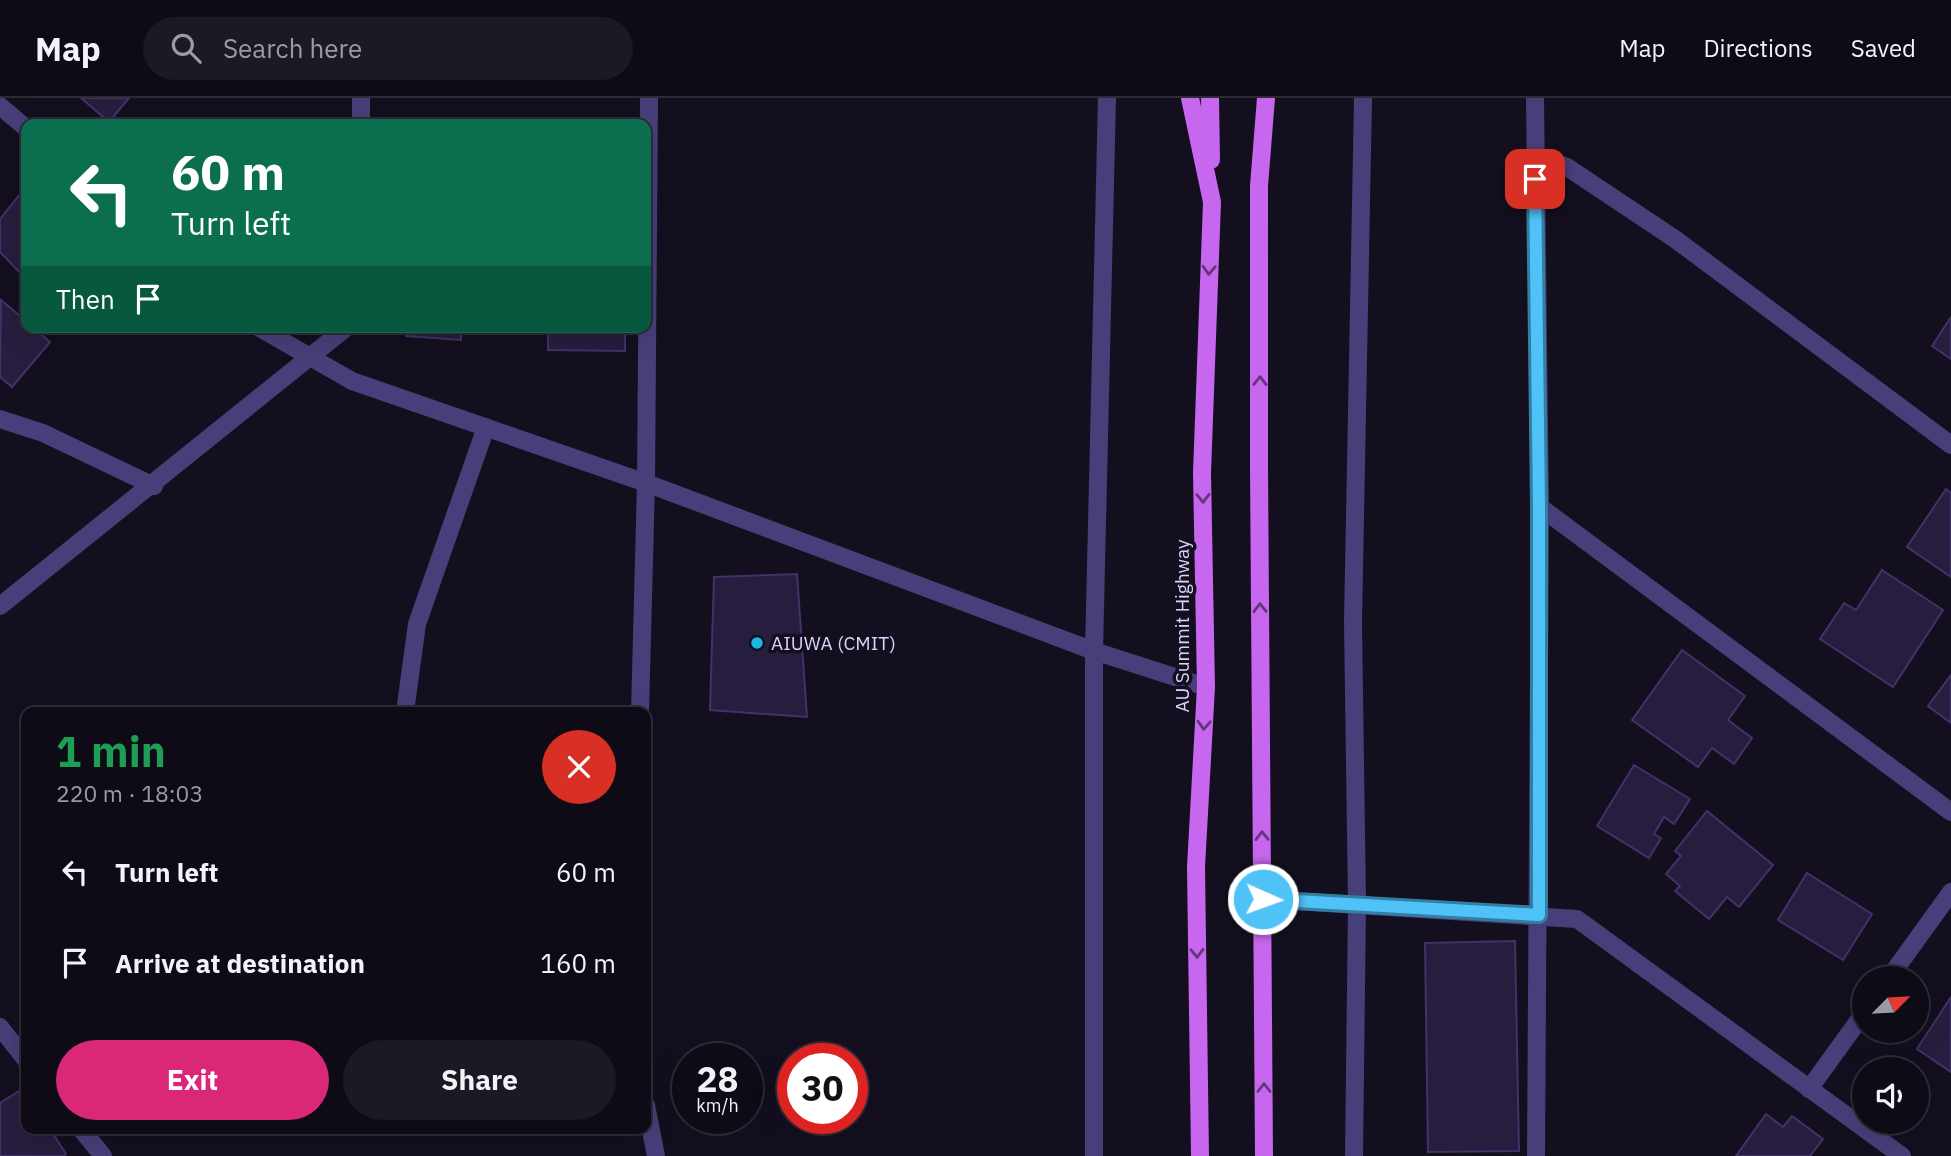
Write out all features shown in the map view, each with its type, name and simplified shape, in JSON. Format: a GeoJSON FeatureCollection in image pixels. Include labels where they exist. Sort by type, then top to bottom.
{"type":"FeatureCollection","features":[{"type":"Feature","properties":{"kind":"main road","name":"AU Summit Highway"},"geometry":{"type":"LineString","coordinates":[[1190,98],[1212,202],[1202,473],[1206,687],[1196,867],[1200,1156]]}},
{"type":"Feature","properties":{"kind":"main road"},"geometry":{"type":"LineString","coordinates":[[1210,98],[1212,202]]}},
{"type":"Feature","properties":{"kind":"main road"},"geometry":{"type":"LineString","coordinates":[[1256,98],[1259,186],[1264,1156]]}},
{"type":"Feature","properties":{"kind":"main road"},"geometry":{"type":"LineString","coordinates":[[1259,186],[1266,98]]}},
{"type":"Feature","properties":{"kind":"street"},"geometry":{"type":"LineString","coordinates":[[361,98],[361,119]]}},
{"type":"Feature","properties":{"kind":"street"},"geometry":{"type":"LineString","coordinates":[[649,98],[649,119]]}},
{"type":"Feature","properties":{"kind":"street"},"geometry":{"type":"LineString","coordinates":[[1094,1156],[1094,651],[1107,98]]}},
{"type":"Feature","properties":{"kind":"street"},"geometry":{"type":"LineString","coordinates":[[1354,1156],[1357,903],[1353,622],[1363,98]]}},
{"type":"Feature","properties":{"kind":"street"},"geometry":{"type":"LineString","coordinates":[[1535,98],[1539,507],[1536,1156]]}},
{"type":"Feature","properties":{"kind":"street"},"geometry":{"type":"LineString","coordinates":[[0,106],[21,124]]}},
{"type":"Feature","properties":{"kind":"street"},"geometry":{"type":"LineString","coordinates":[[1534,154],[1567,167],[1675,239],[1951,445]]}},
{"type":"Feature","properties":{"kind":"street"},"geometry":{"type":"LineString","coordinates":[[268,333],[352,381],[646,483],[1094,651],[1206,687]]}},
{"type":"Feature","properties":{"kind":"street"},"geometry":{"type":"LineString","coordinates":[[0,606],[154,486],[307,356],[339,333]]}},
{"type":"Feature","properties":{"kind":"street"},"geometry":{"type":"LineString","coordinates":[[640,707],[647,333]]}},
{"type":"Feature","properties":{"kind":"street"},"geometry":{"type":"LineString","coordinates":[[0,419],[43,433],[154,486]]}},
{"type":"Feature","properties":{"kind":"street"},"geometry":{"type":"LineString","coordinates":[[406,707],[417,624],[486,427]]}},
{"type":"Feature","properties":{"kind":"street"},"geometry":{"type":"LineString","coordinates":[[1539,507],[1951,812]]}},
{"type":"Feature","properties":{"kind":"street"},"geometry":{"type":"LineString","coordinates":[[1898,966],[1951,892]]}},
{"type":"Feature","properties":{"kind":"street"},"geometry":{"type":"LineString","coordinates":[[1263,899],[1577,919],[1902,1156]]}},
{"type":"Feature","properties":{"kind":"street"},"geometry":{"type":"LineString","coordinates":[[0,1027],[21,1054]]}},
{"type":"Feature","properties":{"kind":"street"},"geometry":{"type":"LineString","coordinates":[[1809,1089],[1852,1030]]}},
{"type":"Feature","properties":{"kind":"street"},"geometry":{"type":"LineString","coordinates":[[651,1130],[656,1156]]}},
{"type":"Feature","properties":{"kind":"street"},"geometry":{"type":"LineString","coordinates":[[85,1134],[103,1156]]}},
{"type":"Feature","properties":{"kind":"building"},"geometry":{"type":"Polygon","coordinates":[[[81,98],[129,98],[112,119],[106,119],[81,98]]]}},
{"type":"Feature","properties":{"kind":"building"},"geometry":{"type":"Polygon","coordinates":[[[21,193],[21,274],[0,252],[0,219],[21,193]]]}},
{"type":"Feature","properties":{"kind":"building"},"geometry":{"type":"Polygon","coordinates":[[[1,300],[21,317],[21,333],[40,333],[50,342],[12,387],[0,377],[1,300]]]}},
{"type":"Feature","properties":{"kind":"building"},"geometry":{"type":"Polygon","coordinates":[[[1951,317],[1951,359],[1932,346],[1951,317]]]}},
{"type":"Feature","properties":{"kind":"building"},"geometry":{"type":"Polygon","coordinates":[[[406,333],[461,333],[461,340],[406,336],[406,333]]]}},
{"type":"Feature","properties":{"kind":"building"},"geometry":{"type":"Polygon","coordinates":[[[548,333],[625,333],[625,351],[548,350],[548,333]]]}},
{"type":"Feature","properties":{"kind":"building"},"geometry":{"type":"Polygon","coordinates":[[[1946,489],[1951,493],[1951,577],[1907,547],[1946,489]]]}},
{"type":"Feature","properties":{"kind":"building"},"geometry":{"type":"Polygon","coordinates":[[[1882,570],[1943,610],[1893,687],[1820,639],[1844,603],[1856,610],[1882,570]]]}},
{"type":"Feature","properties":{"kind":"building","name":"AIUWA (CMIT)"},"geometry":{"type":"Polygon","coordinates":[[[797,574],[807,717],[710,710],[714,577],[797,574]]]}},
{"type":"Feature","properties":{"kind":"building"},"geometry":{"type":"Polygon","coordinates":[[[1682,650],[1745,696],[1728,720],[1752,738],[1734,764],[1712,748],[1698,767],[1632,720],[1682,650]]]}},
{"type":"Feature","properties":{"kind":"building"},"geometry":{"type":"Polygon","coordinates":[[[1951,675],[1951,723],[1928,706],[1951,675]]]}},
{"type":"Feature","properties":{"kind":"building"},"geometry":{"type":"Polygon","coordinates":[[[1634,765],[1690,799],[1674,824],[1664,817],[1654,834],[1661,838],[1649,858],[1597,826],[1634,765]]]}},
{"type":"Feature","properties":{"kind":"building"},"geometry":{"type":"Polygon","coordinates":[[[1707,811],[1773,865],[1739,907],[1727,897],[1709,919],[1675,891],[1680,886],[1666,874],[1681,856],[1675,851],[1707,811]]]}},
{"type":"Feature","properties":{"kind":"building"},"geometry":{"type":"Polygon","coordinates":[[[1807,873],[1872,914],[1843,960],[1778,920],[1807,873]]]}},
{"type":"Feature","properties":{"kind":"building"},"geometry":{"type":"Polygon","coordinates":[[[1515,941],[1519,1151],[1428,1152],[1425,943],[1515,941]]]}},
{"type":"Feature","properties":{"kind":"building"},"geometry":{"type":"Polygon","coordinates":[[[1951,997],[1951,1072],[1917,1049],[1921,1043],[1929,1043],[1929,1031],[1951,997]]]}},
{"type":"Feature","properties":{"kind":"building"},"geometry":{"type":"Polygon","coordinates":[[[21,1090],[21,1134],[53,1134],[66,1154],[0,1156],[0,1103],[21,1090]]]}},
{"type":"Feature","properties":{"kind":"building"},"geometry":{"type":"Polygon","coordinates":[[[1766,1114],[1783,1127],[1792,1116],[1823,1139],[1810,1156],[1736,1156],[1766,1114]]]}},
{"type":"Feature","properties":{"kind":"place","name":"AIUWA (CMIT)"},"geometry":{"type":"Point","coordinates":[757,643]}},
{"type":"Feature","properties":{"kind":"route"},"geometry":{"type":"LineString","coordinates":[[1263,899],[1539,915],[1539,507],[1535,179]]}}]}
